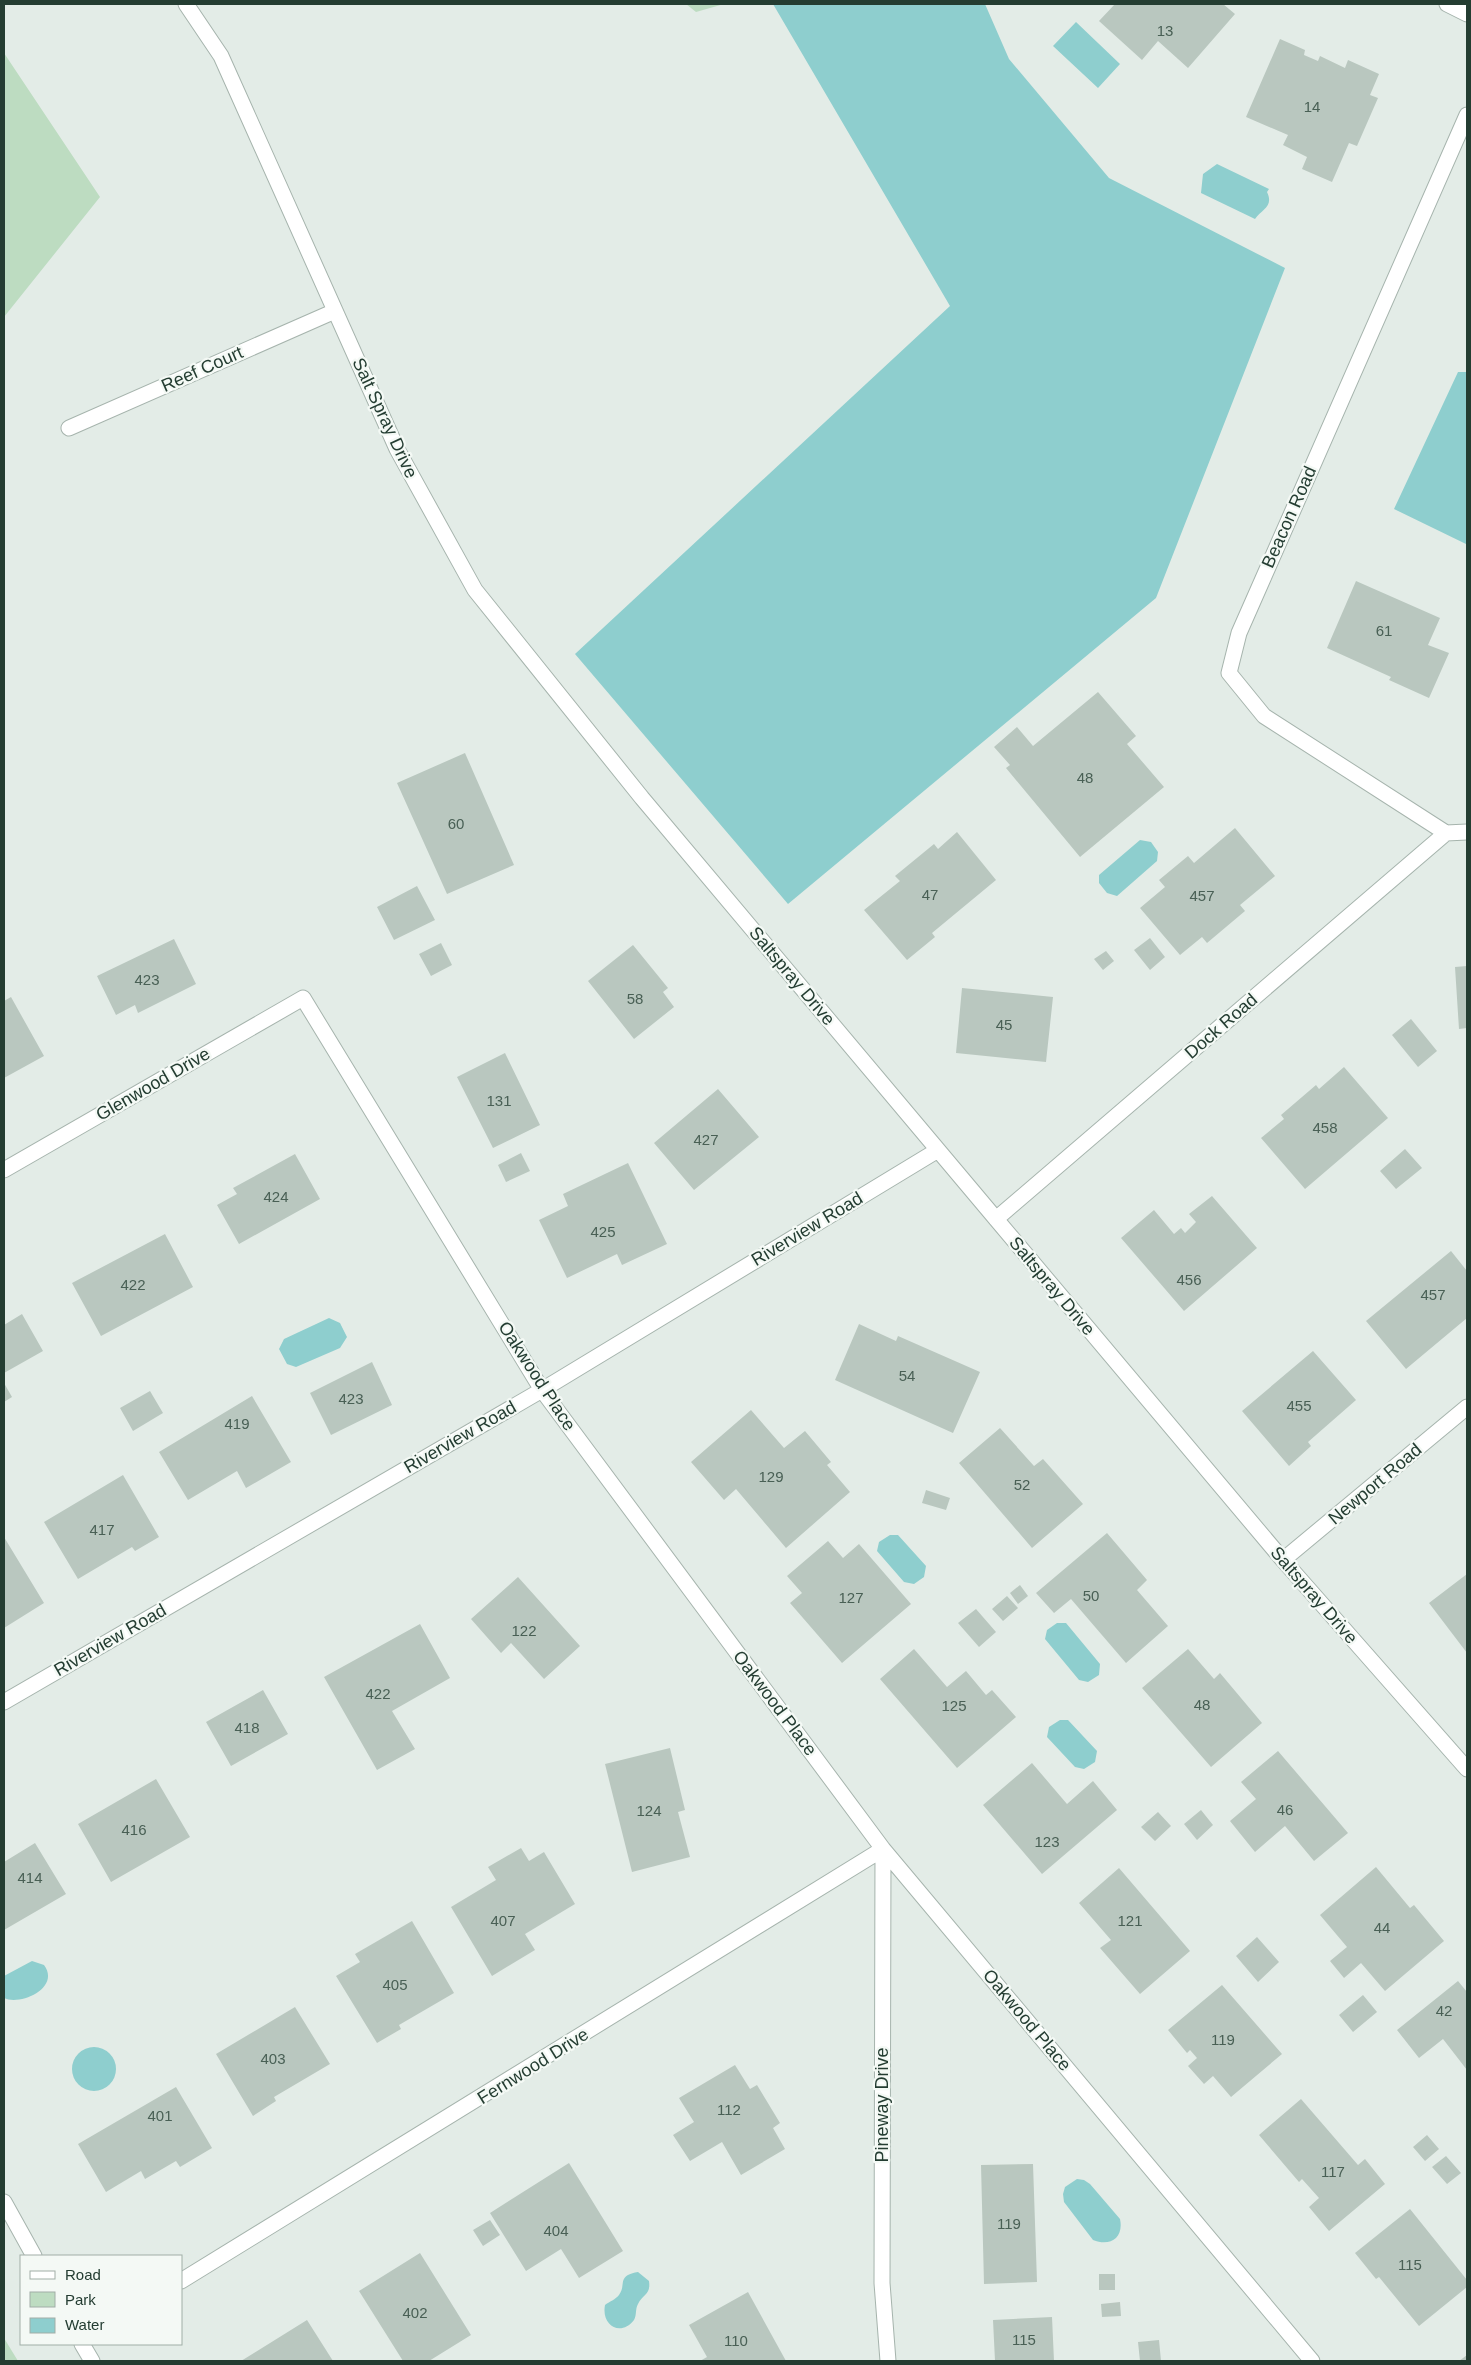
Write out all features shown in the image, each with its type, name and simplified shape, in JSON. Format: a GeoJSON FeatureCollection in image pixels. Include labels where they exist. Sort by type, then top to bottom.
{"type":"FeatureCollection","features":[{"type":"Feature","properties":{"kind":"street","name":"Salt Spray Drive"},"geometry":{"type":"LineString","coordinates":[[186,4],[221,56],[397,449],[475,590],[642,798]]}},
{"type":"Feature","properties":{"kind":"street"},"geometry":{"type":"LineString","coordinates":[[1447,4],[1467,14]]}},
{"type":"Feature","properties":{"kind":"street","name":"Beacon Road"},"geometry":{"type":"LineString","coordinates":[[1446,833],[1264,716],[1229,672],[1243,624],[1467,114]]}},
{"type":"Feature","properties":{"kind":"street","name":"Reef Court"},"geometry":{"type":"LineString","coordinates":[[69,428],[335,311]]}},
{"type":"Feature","properties":{"kind":"street","name":"Saltspray Drive"},"geometry":{"type":"LineString","coordinates":[[642,798],[1283,1560],[1467,1770]]}},
{"type":"Feature","properties":{"kind":"street"},"geometry":{"type":"LineString","coordinates":[[1446,833],[1467,832]]}},
{"type":"Feature","properties":{"kind":"street","name":"Dock Road"},"geometry":{"type":"LineString","coordinates":[[996,1220],[1446,833]]}},
{"type":"Feature","properties":{"kind":"street","name":"Glenwood Drive"},"geometry":{"type":"LineString","coordinates":[[4,1170],[302,998]]}},
{"type":"Feature","properties":{"kind":"street","name":"Oakwood Place"},"geometry":{"type":"LineString","coordinates":[[302,998],[542,1390],[883,1849],[1312,2361]]}},
{"type":"Feature","properties":{"kind":"street","name":"Riverview Road"},"geometry":{"type":"LineString","coordinates":[[4,1702],[542,1390],[938,1150]]}},
{"type":"Feature","properties":{"kind":"street","name":"Newport Road"},"geometry":{"type":"LineString","coordinates":[[1283,1560],[1467,1407]]}},
{"type":"Feature","properties":{"kind":"street","name":"Fernwood Drive"},"geometry":{"type":"LineString","coordinates":[[182,2280],[883,1849]]}},
{"type":"Feature","properties":{"kind":"street","name":"Pineway Drive"},"geometry":{"type":"LineString","coordinates":[[883,1849],[882,2283],[888,2361]]}},
{"type":"Feature","properties":{"kind":"street"},"geometry":{"type":"LineString","coordinates":[[4,2202],[33,2255]]}},
{"type":"Feature","properties":{"kind":"street"},"geometry":{"type":"LineString","coordinates":[[83,2345],[92,2361]]}},
{"type":"Feature","properties":{"kind":"green space"},"geometry":{"type":"Polygon","coordinates":[[[686,4],[724,4],[696,12],[686,4]]]}},
{"type":"Feature","properties":{"kind":"green space"},"geometry":{"type":"Polygon","coordinates":[[[4,53],[100,197],[4,317],[4,53]]]}},
{"type":"Feature","properties":{"kind":"green space"},"geometry":{"type":"Polygon","coordinates":[[[4,2338],[18,2361],[4,2361],[4,2338]]]}},
{"type":"Feature","properties":{"kind":"water"},"geometry":{"type":"Polygon","coordinates":[[[773,4],[985,4],[1009,59],[1109,178],[1285,268],[1156,598],[788,904],[575,654],[950,306],[773,4]]]}},
{"type":"Feature","properties":{"kind":"water"},"geometry":{"type":"Polygon","coordinates":[[[1076,22],[1120,64],[1098,88],[1053,46],[1076,22]]]}},
{"type":"Feature","properties":{"kind":"water"},"geometry":{"type":"Polygon","coordinates":[[[1217,164],[1269,189],[1267,192],[1269,197],[1268,204],[1255,219],[1201,193],[1203,174],[1217,164]]]}},
{"type":"Feature","properties":{"kind":"water"},"geometry":{"type":"Polygon","coordinates":[[[1458,372],[1467,372],[1466,544],[1394,509],[1458,372]]]}},
{"type":"Feature","properties":{"kind":"water"},"geometry":{"type":"Polygon","coordinates":[[[1140,840],[1151,842],[1158,852],[1157,861],[1117,896],[1107,893],[1099,883],[1099,875],[1140,840]]]}},
{"type":"Feature","properties":{"kind":"water"},"geometry":{"type":"Polygon","coordinates":[[[329,1318],[340,1323],[347,1337],[340,1348],[296,1367],[287,1364],[279,1349],[284,1339],[329,1318]]]}},
{"type":"Feature","properties":{"kind":"water"},"geometry":{"type":"Polygon","coordinates":[[[890,1535],[898,1535],[926,1566],[924,1577],[914,1584],[904,1582],[877,1551],[879,1542],[890,1535]]]}},
{"type":"Feature","properties":{"kind":"water"},"geometry":{"type":"Polygon","coordinates":[[[1057,1623],[1066,1623],[1100,1664],[1099,1675],[1088,1682],[1079,1680],[1045,1639],[1047,1630],[1057,1623]]]}},
{"type":"Feature","properties":{"kind":"water"},"geometry":{"type":"Polygon","coordinates":[[[1060,1720],[1068,1720],[1097,1751],[1095,1762],[1084,1769],[1075,1767],[1047,1737],[1049,1727],[1060,1720]]]}},
{"type":"Feature","properties":{"kind":"water"},"geometry":{"type":"Polygon","coordinates":[[[32,1961],[44,1965],[48,1973],[47,1981],[43,1988],[28,1997],[11,2000],[4,1998],[4,1976],[32,1961]]]}},
{"type":"Feature","properties":{"kind":"water"},"geometry":{"type":"Polygon","coordinates":[[[90,2047],[98,2047],[110,2053],[116,2069],[110,2085],[98,2091],[90,2091],[78,2085],[72,2073],[72,2065],[78,2053],[90,2047]]]}},
{"type":"Feature","properties":{"kind":"water"},"geometry":{"type":"Polygon","coordinates":[[[1077,2179],[1084,2180],[1090,2184],[1120,2219],[1120,2231],[1114,2239],[1105,2242],[1093,2240],[1064,2202],[1063,2194],[1065,2187],[1077,2179]]]}},
{"type":"Feature","properties":{"kind":"water"},"geometry":{"type":"Polygon","coordinates":[[[638,2272],[649,2281],[648,2292],[638,2304],[634,2320],[629,2325],[623,2328],[613,2327],[606,2319],[605,2305],[619,2295],[624,2278],[638,2272]]]}},
{"type":"Feature","properties":{"kind":"building"},"geometry":{"type":"Polygon","coordinates":[[[1115,4],[1223,4],[1235,14],[1188,68],[1158,41],[1142,60],[1099,21],[1115,4]]]}},
{"type":"Feature","properties":{"kind":"building"},"geometry":{"type":"Polygon","coordinates":[[[1280,39],[1305,50],[1304,55],[1318,61],[1320,56],[1345,68],[1348,60],[1379,74],[1370,95],[1378,98],[1357,146],[1349,143],[1332,182],[1302,169],[1307,157],[1283,145],[1288,135],[1246,117],[1280,39]]]}},
{"type":"Feature","properties":{"kind":"building"},"geometry":{"type":"Polygon","coordinates":[[[1356,581],[1440,618],[1428,645],[1449,653],[1429,698],[1389,680],[1391,677],[1327,648],[1356,581]]]}},
{"type":"Feature","properties":{"kind":"building"},"geometry":{"type":"Polygon","coordinates":[[[1098,692],[1136,736],[1127,744],[1164,787],[1080,857],[1006,768],[1010,765],[994,747],[1017,727],[1033,746],[1098,692]]]}},
{"type":"Feature","properties":{"kind":"building"},"geometry":{"type":"Polygon","coordinates":[[[465,753],[514,865],[447,894],[397,783],[465,753]]]}},
{"type":"Feature","properties":{"kind":"building"},"geometry":{"type":"Polygon","coordinates":[[[1235,828],[1275,876],[1240,905],[1245,911],[1207,943],[1202,937],[1180,955],[1140,908],[1165,887],[1159,880],[1188,856],[1194,863],[1235,828]]]}},
{"type":"Feature","properties":{"kind":"building"},"geometry":{"type":"Polygon","coordinates":[[[957,832],[996,880],[932,933],[935,937],[907,960],[864,910],[900,881],[895,876],[934,844],[938,849],[957,832]]]}},
{"type":"Feature","properties":{"kind":"building"},"geometry":{"type":"Polygon","coordinates":[[[417,886],[435,920],[394,940],[377,907],[417,886]]]}},
{"type":"Feature","properties":{"kind":"building"},"geometry":{"type":"Polygon","coordinates":[[[1150,938],[1165,957],[1150,970],[1134,950],[1150,938]]]}},
{"type":"Feature","properties":{"kind":"building"},"geometry":{"type":"Polygon","coordinates":[[[174,939],[196,984],[138,1013],[135,1005],[116,1015],[97,976],[174,939]]]}},
{"type":"Feature","properties":{"kind":"building"},"geometry":{"type":"Polygon","coordinates":[[[441,943],[452,965],[431,976],[419,954],[441,943]]]}},
{"type":"Feature","properties":{"kind":"building"},"geometry":{"type":"Polygon","coordinates":[[[633,945],[668,988],[663,992],[674,1007],[634,1039],[588,981],[633,945]]]}},
{"type":"Feature","properties":{"kind":"building"},"geometry":{"type":"Polygon","coordinates":[[[1106,951],[1114,961],[1103,970],[1094,959],[1106,951]]]}},
{"type":"Feature","properties":{"kind":"building"},"geometry":{"type":"Polygon","coordinates":[[[1467,966],[1467,1028],[1459,1029],[1455,967],[1467,966]]]}},
{"type":"Feature","properties":{"kind":"building"},"geometry":{"type":"Polygon","coordinates":[[[962,988],[1053,997],[1046,1062],[956,1053],[962,988]]]}},
{"type":"Feature","properties":{"kind":"building"},"geometry":{"type":"Polygon","coordinates":[[[11,997],[44,1056],[4,1078],[4,1001],[11,997]]]}},
{"type":"Feature","properties":{"kind":"building"},"geometry":{"type":"Polygon","coordinates":[[[1411,1019],[1437,1051],[1418,1067],[1392,1035],[1411,1019]]]}},
{"type":"Feature","properties":{"kind":"building"},"geometry":{"type":"Polygon","coordinates":[[[505,1053],[540,1125],[493,1148],[457,1077],[505,1053]]]}},
{"type":"Feature","properties":{"kind":"building"},"geometry":{"type":"Polygon","coordinates":[[[1344,1067],[1388,1118],[1305,1189],[1261,1138],[1284,1119],[1281,1115],[1316,1085],[1319,1089],[1344,1067]]]}},
{"type":"Feature","properties":{"kind":"building"},"geometry":{"type":"Polygon","coordinates":[[[718,1089],[759,1137],[694,1190],[654,1143],[718,1089]]]}},
{"type":"Feature","properties":{"kind":"building"},"geometry":{"type":"Polygon","coordinates":[[[1405,1149],[1422,1168],[1396,1189],[1380,1171],[1405,1149]]]}},
{"type":"Feature","properties":{"kind":"building"},"geometry":{"type":"Polygon","coordinates":[[[521,1153],[530,1171],[506,1182],[498,1165],[521,1153]]]}},
{"type":"Feature","properties":{"kind":"building"},"geometry":{"type":"Polygon","coordinates":[[[295,1154],[320,1199],[239,1244],[217,1205],[237,1194],[233,1188],[295,1154]]]}},
{"type":"Feature","properties":{"kind":"building"},"geometry":{"type":"Polygon","coordinates":[[[628,1163],[667,1244],[622,1265],[617,1254],[567,1278],[539,1220],[568,1206],[563,1194],[628,1163]]]}},
{"type":"Feature","properties":{"kind":"building"},"geometry":{"type":"Polygon","coordinates":[[[1212,1196],[1257,1248],[1184,1311],[1121,1238],[1154,1210],[1174,1234],[1181,1228],[1185,1233],[1196,1222],[1189,1214],[1212,1196]]]}},
{"type":"Feature","properties":{"kind":"building"},"geometry":{"type":"Polygon","coordinates":[[[165,1234],[193,1287],[101,1336],[72,1283],[165,1234]]]}},
{"type":"Feature","properties":{"kind":"building"},"geometry":{"type":"Polygon","coordinates":[[[1451,1251],[1467,1271],[1467,1318],[1406,1369],[1366,1321],[1451,1251]]]}},
{"type":"Feature","properties":{"kind":"building"},"geometry":{"type":"Polygon","coordinates":[[[22,1314],[43,1351],[4,1373],[4,1325],[22,1314]]]}},
{"type":"Feature","properties":{"kind":"building"},"geometry":{"type":"Polygon","coordinates":[[[859,1324],[896,1341],[898,1336],[980,1372],[953,1433],[835,1380],[859,1324]]]}},
{"type":"Feature","properties":{"kind":"building"},"geometry":{"type":"Polygon","coordinates":[[[1313,1351],[1356,1400],[1308,1442],[1311,1446],[1289,1466],[1242,1411],[1313,1351]]]}},
{"type":"Feature","properties":{"kind":"building"},"geometry":{"type":"Polygon","coordinates":[[[372,1362],[392,1405],[331,1435],[310,1393],[372,1362]]]}},
{"type":"Feature","properties":{"kind":"building"},"geometry":{"type":"Polygon","coordinates":[[[4,1383],[12,1397],[4,1402],[4,1383]]]}},
{"type":"Feature","properties":{"kind":"building"},"geometry":{"type":"Polygon","coordinates":[[[150,1391],[163,1413],[133,1431],[120,1408],[150,1391]]]}},
{"type":"Feature","properties":{"kind":"building"},"geometry":{"type":"Polygon","coordinates":[[[252,1396],[291,1462],[246,1488],[237,1471],[188,1500],[159,1452],[252,1396]]]}},
{"type":"Feature","properties":{"kind":"building"},"geometry":{"type":"Polygon","coordinates":[[[751,1410],[784,1448],[805,1431],[831,1462],[827,1465],[850,1492],[786,1548],[736,1489],[724,1500],[691,1462],[751,1410]]]}},
{"type":"Feature","properties":{"kind":"building"},"geometry":{"type":"Polygon","coordinates":[[[1000,1428],[1034,1466],[1043,1459],[1083,1504],[1032,1548],[959,1463],[1000,1428]]]}},
{"type":"Feature","properties":{"kind":"building"},"geometry":{"type":"Polygon","coordinates":[[[123,1475],[159,1537],[135,1551],[132,1547],[78,1579],[44,1522],[123,1475]]]}},
{"type":"Feature","properties":{"kind":"building"},"geometry":{"type":"Polygon","coordinates":[[[926,1490],[950,1498],[946,1510],[922,1503],[926,1490]]]}},
{"type":"Feature","properties":{"kind":"building"},"geometry":{"type":"Polygon","coordinates":[[[1107,1533],[1147,1580],[1137,1590],[1168,1626],[1126,1663],[1071,1599],[1054,1613],[1036,1593],[1107,1533]]]}},
{"type":"Feature","properties":{"kind":"building"},"geometry":{"type":"Polygon","coordinates":[[[4,1537],[44,1603],[4,1628],[4,1537]]]}},
{"type":"Feature","properties":{"kind":"building"},"geometry":{"type":"Polygon","coordinates":[[[828,1541],[843,1558],[859,1544],[911,1604],[842,1663],[790,1603],[802,1593],[787,1576],[828,1541]]]}},
{"type":"Feature","properties":{"kind":"building"},"geometry":{"type":"Polygon","coordinates":[[[1467,1574],[1467,1653],[1429,1603],[1467,1574]]]}},
{"type":"Feature","properties":{"kind":"building"},"geometry":{"type":"Polygon","coordinates":[[[518,1577],[580,1646],[544,1679],[511,1643],[501,1653],[471,1619],[518,1577]]]}},
{"type":"Feature","properties":{"kind":"building"},"geometry":{"type":"Polygon","coordinates":[[[1020,1585],[1028,1596],[1018,1604],[1010,1593],[1020,1585]]]}},
{"type":"Feature","properties":{"kind":"building"},"geometry":{"type":"Polygon","coordinates":[[[1007,1596],[1018,1608],[1003,1621],[992,1609],[1007,1596]]]}},
{"type":"Feature","properties":{"kind":"building"},"geometry":{"type":"Polygon","coordinates":[[[976,1609],[996,1632],[979,1647],[958,1623],[976,1609]]]}},
{"type":"Feature","properties":{"kind":"building"},"geometry":{"type":"Polygon","coordinates":[[[420,1624],[450,1678],[392,1711],[415,1749],[377,1770],[324,1677],[420,1624]]]}},
{"type":"Feature","properties":{"kind":"building"},"geometry":{"type":"Polygon","coordinates":[[[914,1649],[947,1687],[966,1671],[986,1695],[992,1690],[1016,1717],[957,1768],[880,1679],[914,1649]]]}},
{"type":"Feature","properties":{"kind":"building"},"geometry":{"type":"Polygon","coordinates":[[[1188,1649],[1214,1679],[1220,1673],[1262,1723],[1211,1767],[1142,1688],[1188,1649]]]}},
{"type":"Feature","properties":{"kind":"building"},"geometry":{"type":"Polygon","coordinates":[[[263,1690],[288,1734],[231,1766],[206,1722],[263,1690]]]}},
{"type":"Feature","properties":{"kind":"building"},"geometry":{"type":"Polygon","coordinates":[[[670,1748],[685,1810],[678,1812],[690,1857],[632,1872],[605,1764],[670,1748]]]}},
{"type":"Feature","properties":{"kind":"building"},"geometry":{"type":"Polygon","coordinates":[[[1278,1751],[1348,1833],[1314,1861],[1285,1826],[1255,1852],[1230,1821],[1256,1799],[1241,1782],[1278,1751]]]}},
{"type":"Feature","properties":{"kind":"building"},"geometry":{"type":"Polygon","coordinates":[[[1032,1763],[1067,1804],[1093,1781],[1117,1810],[1042,1874],[983,1805],[1032,1763]]]}},
{"type":"Feature","properties":{"kind":"building"},"geometry":{"type":"Polygon","coordinates":[[[156,1779],[190,1837],[111,1882],[78,1824],[156,1779]]]}},
{"type":"Feature","properties":{"kind":"building"},"geometry":{"type":"Polygon","coordinates":[[[1201,1810],[1213,1825],[1197,1840],[1184,1824],[1201,1810]]]}},
{"type":"Feature","properties":{"kind":"building"},"geometry":{"type":"Polygon","coordinates":[[[1158,1812],[1171,1826],[1155,1841],[1141,1827],[1158,1812]]]}},
{"type":"Feature","properties":{"kind":"building"},"geometry":{"type":"Polygon","coordinates":[[[35,1843],[66,1894],[4,1930],[4,1862],[35,1843]]]}},
{"type":"Feature","properties":{"kind":"building"},"geometry":{"type":"Polygon","coordinates":[[[521,1848],[529,1861],[544,1852],[575,1904],[525,1934],[535,1950],[492,1976],[451,1907],[496,1880],[488,1867],[521,1848]]]}},
{"type":"Feature","properties":{"kind":"building"},"geometry":{"type":"Polygon","coordinates":[[[1376,1867],[1410,1908],[1414,1905],[1444,1941],[1385,1991],[1361,1963],[1344,1978],[1330,1961],[1347,1947],[1320,1915],[1376,1867]]]}},
{"type":"Feature","properties":{"kind":"building"},"geometry":{"type":"Polygon","coordinates":[[[1119,1868],[1190,1951],[1140,1994],[1100,1948],[1111,1940],[1079,1903],[1119,1868]]]}},
{"type":"Feature","properties":{"kind":"building"},"geometry":{"type":"Polygon","coordinates":[[[412,1921],[454,1993],[399,2025],[401,2029],[377,2043],[336,1976],[360,1962],[355,1954],[412,1921]]]}},
{"type":"Feature","properties":{"kind":"building"},"geometry":{"type":"Polygon","coordinates":[[[1257,1937],[1279,1962],[1258,1982],[1236,1956],[1257,1937]]]}},
{"type":"Feature","properties":{"kind":"building"},"geometry":{"type":"Polygon","coordinates":[[[1458,1981],[1467,1992],[1467,2070],[1443,2039],[1419,2058],[1397,2030],[1458,1981]]]}},
{"type":"Feature","properties":{"kind":"building"},"geometry":{"type":"Polygon","coordinates":[[[1222,1985],[1282,2054],[1231,2097],[1213,2076],[1204,2084],[1188,2066],[1197,2058],[1190,2050],[1187,2053],[1168,2030],[1222,1985]]]}},
{"type":"Feature","properties":{"kind":"building"},"geometry":{"type":"Polygon","coordinates":[[[1363,1995],[1377,2012],[1353,2032],[1339,2015],[1363,1995]]]}},
{"type":"Feature","properties":{"kind":"building"},"geometry":{"type":"Polygon","coordinates":[[[295,2007],[330,2064],[274,2097],[276,2101],[253,2116],[216,2054],[295,2007]]]}},
{"type":"Feature","properties":{"kind":"building"},"geometry":{"type":"Polygon","coordinates":[[[735,2065],[750,2089],[757,2085],[780,2123],[773,2128],[785,2149],[741,2175],[722,2142],[690,2161],[673,2135],[694,2122],[679,2098],[735,2065]]]}},
{"type":"Feature","properties":{"kind":"building"},"geometry":{"type":"Polygon","coordinates":[[[176,2087],[212,2148],[180,2167],[176,2161],[145,2179],[141,2171],[106,2192],[78,2144],[176,2087]]]}},
{"type":"Feature","properties":{"kind":"building"},"geometry":{"type":"Polygon","coordinates":[[[1301,2099],[1358,2165],[1365,2159],[1385,2184],[1329,2231],[1309,2207],[1319,2198],[1302,2179],[1299,2182],[1259,2135],[1301,2099]]]}},
{"type":"Feature","properties":{"kind":"building"},"geometry":{"type":"Polygon","coordinates":[[[1427,2135],[1439,2149],[1425,2161],[1413,2147],[1427,2135]]]}},
{"type":"Feature","properties":{"kind":"building"},"geometry":{"type":"Polygon","coordinates":[[[1446,2156],[1461,2173],[1447,2184],[1432,2167],[1446,2156]]]}},
{"type":"Feature","properties":{"kind":"building"},"geometry":{"type":"Polygon","coordinates":[[[569,2163],[623,2251],[579,2278],[561,2249],[526,2271],[490,2213],[569,2163]]]}},
{"type":"Feature","properties":{"kind":"building"},"geometry":{"type":"Polygon","coordinates":[[[1033,2164],[1037,2282],[984,2284],[981,2165],[1033,2164]]]}},
{"type":"Feature","properties":{"kind":"building"},"geometry":{"type":"Polygon","coordinates":[[[1410,2209],[1467,2280],[1467,2287],[1419,2326],[1379,2277],[1376,2279],[1355,2253],[1410,2209]]]}},
{"type":"Feature","properties":{"kind":"building"},"geometry":{"type":"Polygon","coordinates":[[[490,2220],[500,2235],[483,2246],[473,2230],[490,2220]]]}},
{"type":"Feature","properties":{"kind":"building"},"geometry":{"type":"Polygon","coordinates":[[[420,2253],[471,2335],[429,2361],[403,2361],[359,2291],[420,2253]]]}},
{"type":"Feature","properties":{"kind":"building"},"geometry":{"type":"Polygon","coordinates":[[[1099,2274],[1115,2274],[1115,2290],[1099,2290],[1099,2274]]]}},
{"type":"Feature","properties":{"kind":"building"},"geometry":{"type":"Polygon","coordinates":[[[748,2292],[786,2361],[700,2361],[707,2357],[689,2325],[748,2292]]]}},
{"type":"Feature","properties":{"kind":"building"},"geometry":{"type":"Polygon","coordinates":[[[1120,2302],[1121,2316],[1102,2317],[1101,2304],[1120,2302]]]}},
{"type":"Feature","properties":{"kind":"building"},"geometry":{"type":"Polygon","coordinates":[[[1052,2317],[1054,2361],[995,2361],[993,2320],[1052,2317]]]}},
{"type":"Feature","properties":{"kind":"building"},"geometry":{"type":"Polygon","coordinates":[[[307,2320],[333,2361],[241,2361],[307,2320]]]}},
{"type":"Feature","properties":{"kind":"building"},"geometry":{"type":"Polygon","coordinates":[[[1159,2340],[1161,2361],[1140,2361],[1138,2342],[1159,2340]]]}},
{"type":"Feature","properties":{"kind":"building"},"geometry":{"type":"Polygon","coordinates":[[[1467,2355],[1467,2361],[1459,2361],[1467,2355]]]}}]}
